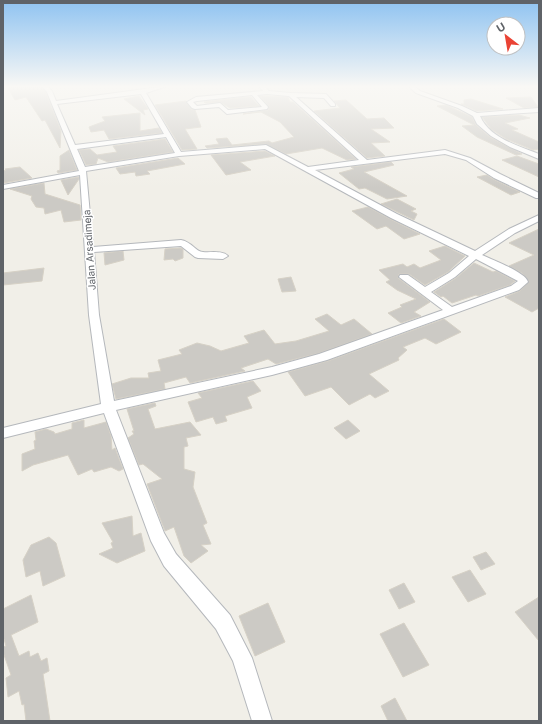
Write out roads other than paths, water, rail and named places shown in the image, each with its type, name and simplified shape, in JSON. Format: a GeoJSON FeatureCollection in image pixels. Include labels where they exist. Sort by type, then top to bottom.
{"type":"FeatureCollection","features":[{"type":"Feature","properties":{"kind":"street","name":"Jalan Arsadimeja"},"geometry":{"type":"LineString","coordinates":[[62,120],[74,147],[82,171],[94,315],[108,407],[157,536],[170,560],[223,622],[242,658],[262,721]]}},
{"type":"Feature","properties":{"kind":"street"},"geometry":{"type":"LineString","coordinates":[[159,120],[179,154]]}},
{"type":"Feature","properties":{"kind":"street"},"geometry":{"type":"LineString","coordinates":[[318,120],[364,161]]}},
{"type":"Feature","properties":{"kind":"street"},"geometry":{"type":"LineString","coordinates":[[477,120],[479,125],[490,133],[539,157]]}},
{"type":"Feature","properties":{"kind":"street"},"geometry":{"type":"LineString","coordinates":[[74,147],[168,135]]}},
{"type":"Feature","properties":{"kind":"street"},"geometry":{"type":"LineString","coordinates":[[3,186],[179,154],[263,146],[394,216],[523,280],[523,283],[515,288],[323,356],[272,372],[108,407],[3,433]]}},
{"type":"Feature","properties":{"kind":"street"},"geometry":{"type":"LineString","coordinates":[[307,169],[430,153],[452,153],[468,159],[497,176],[539,196]]}},
{"type":"Feature","properties":{"kind":"street"},"geometry":{"type":"LineString","coordinates":[[426,292],[452,275],[474,256],[512,231],[539,218]]}},
{"type":"Feature","properties":{"kind":"street"},"geometry":{"type":"LineString","coordinates":[[89,250],[181,243],[186,244],[198,255],[223,256]]}},
{"type":"Feature","properties":{"kind":"street"},"geometry":{"type":"LineString","coordinates":[[404,277],[450,310]]}}]}
